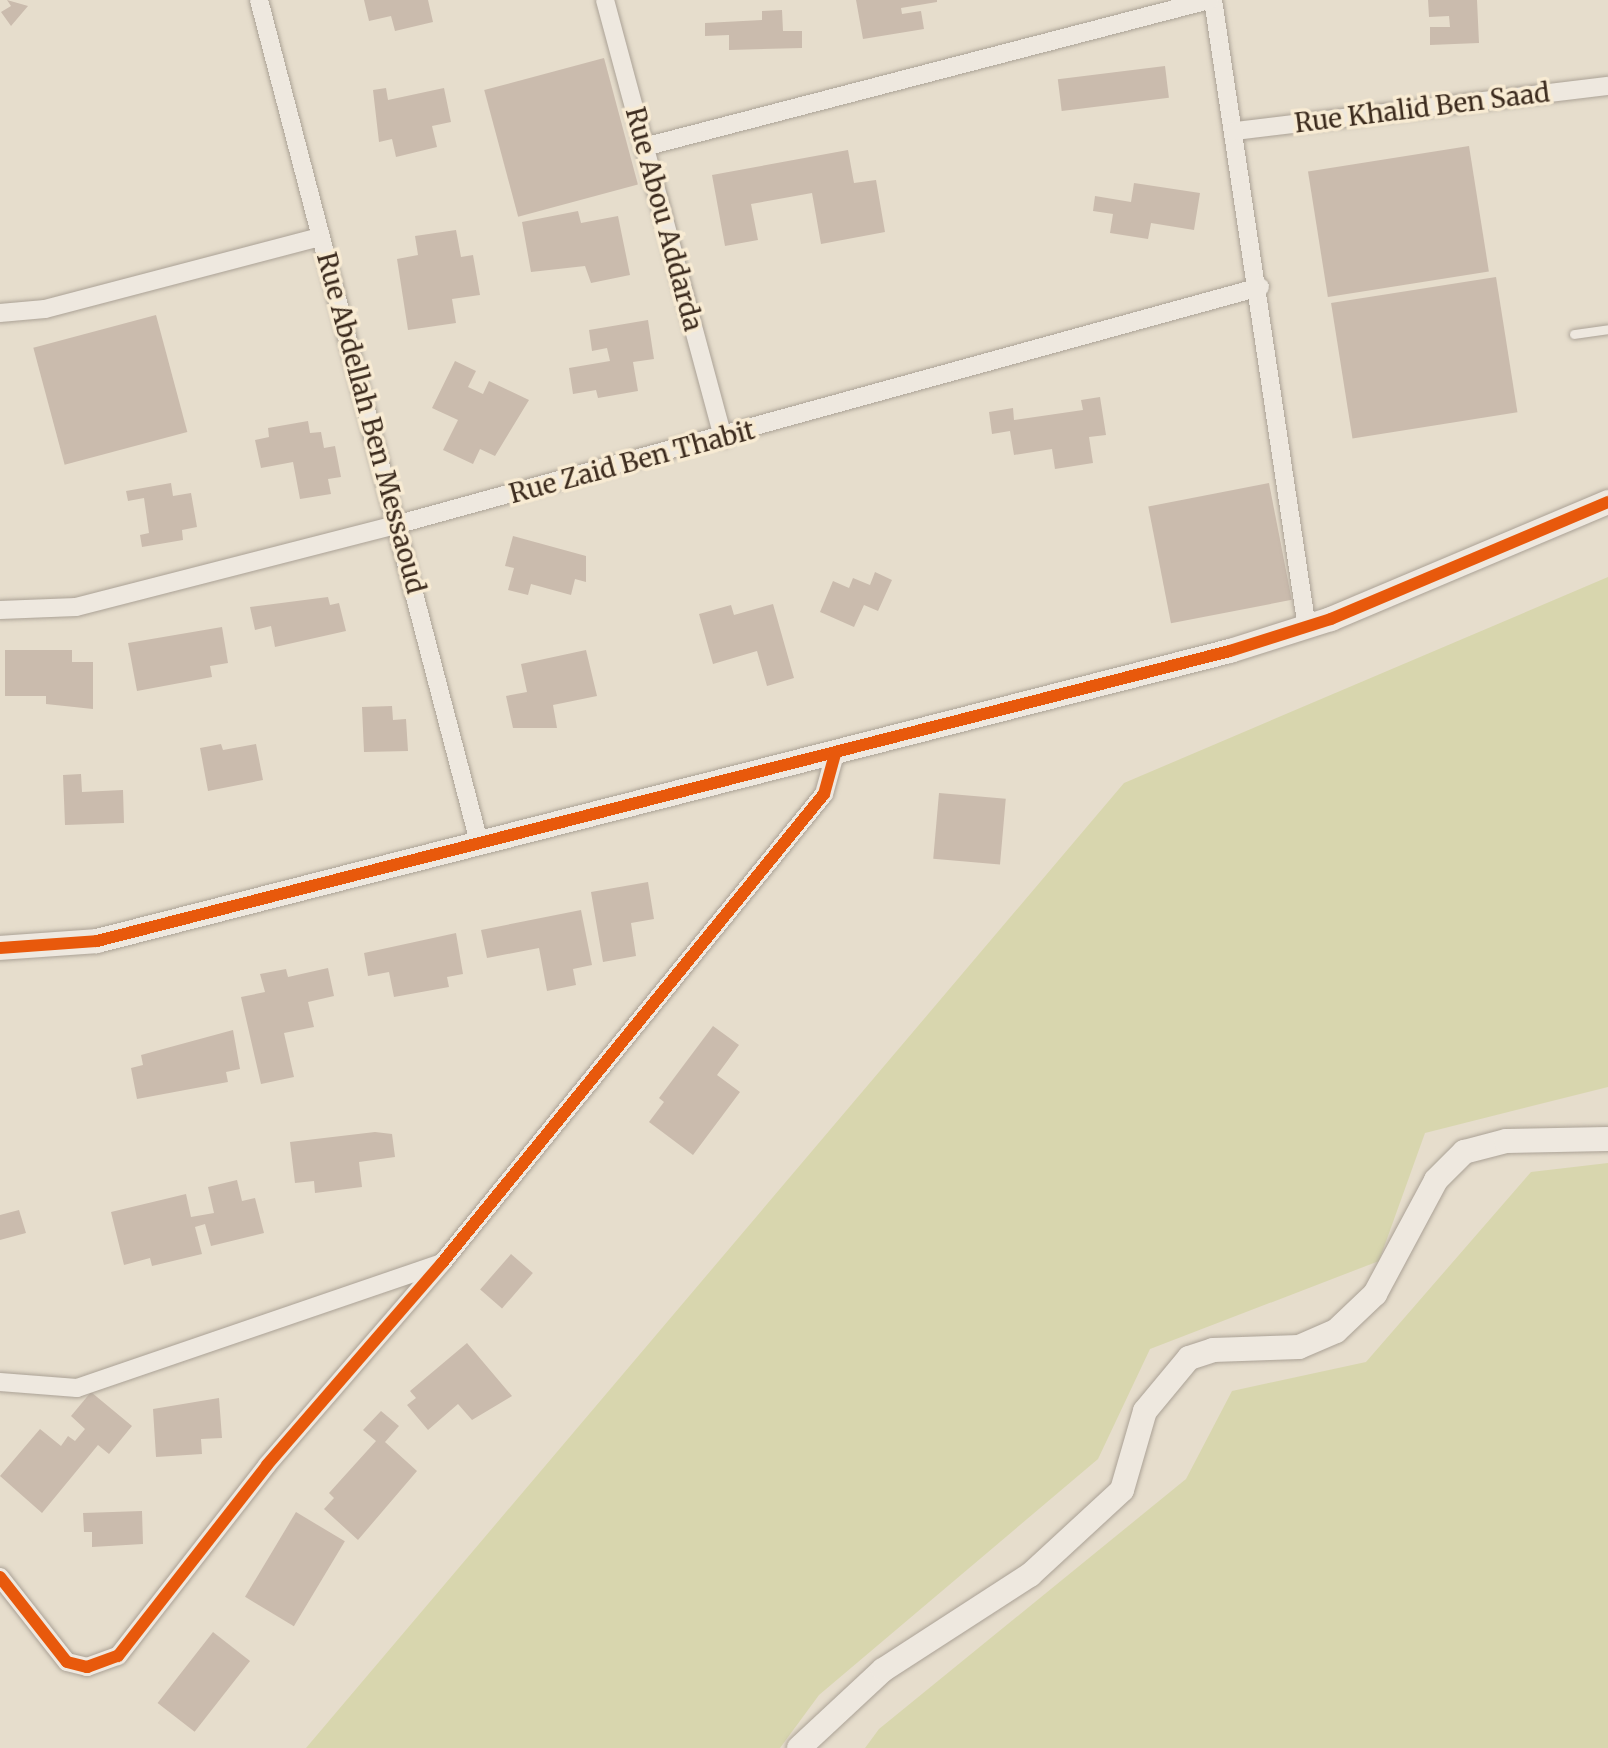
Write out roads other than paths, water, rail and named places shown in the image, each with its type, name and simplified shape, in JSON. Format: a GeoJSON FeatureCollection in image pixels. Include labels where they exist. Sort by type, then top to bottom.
{"type":"FeatureCollection","features":[{"type":"Feature","properties":{"kind":"street","name":"Rue Abdellah Ben Messaoud"},"geometry":{"type":"LineString","coordinates":[[259,0],[399,524],[480,846]]}},
{"type":"Feature","properties":{"kind":"street","name":"Rue Abou Addarda"},"geometry":{"type":"LineString","coordinates":[[605,0],[723,438]]}},
{"type":"Feature","properties":{"kind":"street"},"geometry":{"type":"LineString","coordinates":[[644,147],[1211,0],[1260,287],[1307,628]]}},
{"type":"Feature","properties":{"kind":"street","name":"Rue Khalid Ben Saad"},"geometry":{"type":"LineString","coordinates":[[1235,131],[1608,86]]}},
{"type":"Feature","properties":{"kind":"street"},"geometry":{"type":"LineString","coordinates":[[0,313],[45,309],[320,237]]}},
{"type":"Feature","properties":{"kind":"street","name":"Rue Zaid Ben Thabit"},"geometry":{"type":"LineString","coordinates":[[0,610],[76,607],[723,438],[1260,287]]}},
{"type":"Feature","properties":{"kind":"street"},"geometry":{"type":"LineString","coordinates":[[0,948],[75,946],[480,846],[1307,628],[1608,502]]}},
{"type":"Feature","properties":{"kind":"street"},"geometry":{"type":"LineString","coordinates":[[0,1577],[67,1662],[87,1667],[118,1656],[267,1465],[442,1263],[824,794],[835,754]]}},
{"type":"Feature","properties":{"kind":"street"},"geometry":{"type":"LineString","coordinates":[[799,1748],[883,1670],[1030,1575],[1122,1490],[1145,1411],[1189,1358],[1224,1349],[1299,1347],[1336,1331],[1375,1294],[1436,1180],[1464,1152],[1506,1141],[1608,1139]]}},
{"type":"Feature","properties":{"kind":"street"},"geometry":{"type":"LineString","coordinates":[[0,1382],[77,1388],[442,1263]]}},
{"type":"Feature","properties":{"kind":"lane"},"geometry":{"type":"LineString","coordinates":[[1574,334],[1608,329]]}}]}
